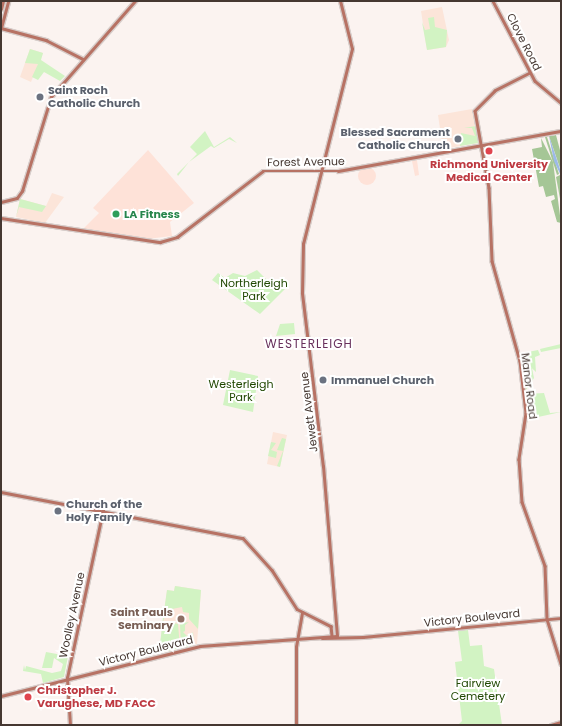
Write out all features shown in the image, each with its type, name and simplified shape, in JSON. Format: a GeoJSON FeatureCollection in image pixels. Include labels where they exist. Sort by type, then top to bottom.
{"type":"FeatureCollection","features":[{"type":"Feature","properties":{"kind":"street"},"geometry":{"type":"LineString","coordinates":[[1,9],[3,1]]}},
{"type":"Feature","properties":{"kind":"street"},"geometry":{"type":"LineString","coordinates":[[8,1],[1,28],[46,40],[83,59]]}},
{"type":"Feature","properties":{"kind":"street"},"geometry":{"type":"LineString","coordinates":[[1,202],[21,194],[37,150],[48,103],[83,59],[135,1]]}},
{"type":"Feature","properties":{"kind":"street","name":"Jewett Avenue"},"geometry":{"type":"LineString","coordinates":[[337,636],[322,453],[302,294],[303,244],[352,49],[340,1]]}},
{"type":"Feature","properties":{"kind":"street","name":"Clove Road"},"geometry":{"type":"LineString","coordinates":[[493,1],[530,73],[561,103]]}},
{"type":"Feature","properties":{"kind":"street","name":"Manor Road"},"geometry":{"type":"LineString","coordinates":[[530,73],[495,91],[476,107],[491,213],[492,261],[520,361],[526,413],[519,459],[522,502],[545,566],[547,619],[561,664]]}},
{"type":"Feature","properties":{"kind":"street","name":"Forest Avenue"},"geometry":{"type":"LineString","coordinates":[[1,218],[160,242],[177,237],[259,172],[322,171],[561,131]]}},
{"type":"Feature","properties":{"kind":"street"},"geometry":{"type":"LineString","coordinates":[[1,492],[103,510],[243,538],[272,570],[302,613],[331,626],[332,635]]}},
{"type":"Feature","properties":{"kind":"street","name":"Woolley Avenue"},"geometry":{"type":"LineString","coordinates":[[70,725],[67,678],[103,510]]}},
{"type":"Feature","properties":{"kind":"street"},"geometry":{"type":"LineString","coordinates":[[296,725],[296,641],[302,613]]}},
{"type":"Feature","properties":{"kind":"street","name":"Victory Boulevard"},"geometry":{"type":"LineString","coordinates":[[1,696],[67,678],[200,646],[296,641],[337,636],[561,618]]}},
{"type":"Feature","properties":{"kind":"street","name":"Victory Boulevard"},"geometry":{"type":"LineString","coordinates":[[322,638],[332,635],[337,636]]}},
{"type":"Feature","properties":{"kind":"street"},"geometry":{"type":"LineString","coordinates":[[551,725],[561,722]]}},
{"type":"Feature","properties":{"kind":"shaded area"},"geometry":{"type":"Polygon","coordinates":[[[442,7],[449,40],[446,47],[427,50],[421,11],[442,7]]]}},
{"type":"Feature","properties":{"kind":"shaded area"},"geometry":{"type":"Polygon","coordinates":[[[30,49],[43,53],[31,82],[20,77],[30,49]]]}},
{"type":"Feature","properties":{"kind":"shaded area"},"geometry":{"type":"Polygon","coordinates":[[[472,109],[478,143],[443,149],[438,115],[472,109]]]}},
{"type":"Feature","properties":{"kind":"shaded area"},"geometry":{"type":"Polygon","coordinates":[[[148,150],[194,203],[170,222],[172,236],[147,239],[83,229],[99,213],[93,208],[148,150]]]}},
{"type":"Feature","properties":{"kind":"shaded area"},"geometry":{"type":"Polygon","coordinates":[[[417,160],[419,175],[415,176],[412,161],[417,160]]]}},
{"type":"Feature","properties":{"kind":"shaded area"},"geometry":{"type":"Polygon","coordinates":[[[367,167],[373,170],[376,176],[373,182],[367,185],[361,182],[358,176],[361,170],[367,167]]]}},
{"type":"Feature","properties":{"kind":"shaded area"},"geometry":{"type":"Polygon","coordinates":[[[52,193],[64,197],[45,223],[16,217],[20,199],[46,206],[52,193]]]}},
{"type":"Feature","properties":{"kind":"shaded area"},"geometry":{"type":"Polygon","coordinates":[[[273,432],[287,435],[280,467],[267,464],[273,432]]]}},
{"type":"Feature","properties":{"kind":"shaded area","name":"Saint Pauls Seminary"},"geometry":{"type":"Polygon","coordinates":[[[175,586],[201,590],[197,644],[159,653],[167,590],[174,591],[175,586]]]}},
{"type":"Feature","properties":{"kind":"green space"},"geometry":{"type":"Polygon","coordinates":[[[434,17],[435,27],[447,30],[446,47],[427,50],[422,22],[425,30],[430,29],[428,18],[434,17]]]}},
{"type":"Feature","properties":{"kind":"green space"},"geometry":{"type":"Polygon","coordinates":[[[30,49],[43,53],[41,60],[65,76],[60,81],[44,72],[38,80],[32,77],[38,64],[25,63],[30,49]]]}},
{"type":"Feature","properties":{"kind":"green space"},"geometry":{"type":"Polygon","coordinates":[[[476,126],[478,143],[460,146],[461,133],[475,136],[472,128],[464,128],[476,126]]]}},
{"type":"Feature","properties":{"kind":"green space"},"geometry":{"type":"Polygon","coordinates":[[[205,131],[214,147],[230,137],[237,143],[229,139],[214,148],[211,146],[189,162],[197,154],[190,147],[205,131]]]}},
{"type":"Feature","properties":{"kind":"green space"},"geometry":{"type":"Polygon","coordinates":[[[556,135],[561,154],[561,171],[549,136],[556,135]]]}},
{"type":"Feature","properties":{"kind":"green space"},"geometry":{"type":"Polygon","coordinates":[[[545,137],[547,137],[559,174],[557,175],[545,137]]]}},
{"type":"Feature","properties":{"kind":"green space"},"geometry":{"type":"Polygon","coordinates":[[[541,138],[553,162],[561,223],[557,222],[551,201],[555,199],[554,195],[546,197],[543,186],[539,187],[532,149],[542,147],[541,138]]]}},
{"type":"Feature","properties":{"kind":"green space"},"geometry":{"type":"Polygon","coordinates":[[[189,162],[178,176],[177,174],[189,162]]]}},
{"type":"Feature","properties":{"kind":"green space"},"geometry":{"type":"Polygon","coordinates":[[[561,176],[561,204],[556,177],[561,176]]]}},
{"type":"Feature","properties":{"kind":"green space"},"geometry":{"type":"Polygon","coordinates":[[[20,199],[46,206],[42,212],[19,207],[16,217],[20,199]]]}},
{"type":"Feature","properties":{"kind":"green space","name":"Northerleigh Park"},"geometry":{"type":"Polygon","coordinates":[[[257,270],[274,287],[281,281],[287,287],[260,314],[212,280],[218,273],[225,278],[233,273],[245,276],[257,270]]]}},
{"type":"Feature","properties":{"kind":"green space"},"geometry":{"type":"Polygon","coordinates":[[[294,323],[295,334],[276,336],[280,324],[294,323]]]}},
{"type":"Feature","properties":{"kind":"green space"},"geometry":{"type":"Polygon","coordinates":[[[561,344],[561,348],[541,352],[540,349],[561,344]]]}},
{"type":"Feature","properties":{"kind":"green space"},"geometry":{"type":"Polygon","coordinates":[[[538,350],[540,355],[535,357],[536,372],[522,359],[527,358],[528,352],[538,350]]]}},
{"type":"Feature","properties":{"kind":"green space"},"geometry":{"type":"Polygon","coordinates":[[[521,362],[532,368],[534,378],[526,390],[521,362]]]}},
{"type":"Feature","properties":{"kind":"green space","name":"Westerleigh Park"},"geometry":{"type":"Polygon","coordinates":[[[230,370],[258,376],[253,412],[223,405],[230,370]]]}},
{"type":"Feature","properties":{"kind":"green space"},"geometry":{"type":"Polygon","coordinates":[[[544,393],[550,413],[561,412],[529,419],[526,394],[544,393]]]}},
{"type":"Feature","properties":{"kind":"green space"},"geometry":{"type":"Polygon","coordinates":[[[282,438],[286,439],[280,467],[277,466],[283,451],[277,450],[282,438]]]}},
{"type":"Feature","properties":{"kind":"green space"},"geometry":{"type":"Polygon","coordinates":[[[271,442],[276,443],[271,450],[277,452],[276,458],[268,456],[271,442]]]}},
{"type":"Feature","properties":{"kind":"green space"},"geometry":{"type":"Polygon","coordinates":[[[175,586],[201,590],[198,629],[189,619],[189,613],[183,612],[182,607],[167,610],[162,625],[167,590],[174,591],[175,586]]]}},
{"type":"Feature","properties":{"kind":"green space"},"geometry":{"type":"Polygon","coordinates":[[[169,622],[178,624],[180,648],[159,653],[162,627],[167,627],[169,622]]]}},
{"type":"Feature","properties":{"kind":"green space"},"geometry":{"type":"Polygon","coordinates":[[[189,622],[185,625],[185,631],[183,632],[188,637],[193,632],[194,645],[181,648],[180,624],[189,622]]]}},
{"type":"Feature","properties":{"kind":"green space","name":"Fairview Cemetery"},"geometry":{"type":"Polygon","coordinates":[[[468,630],[470,646],[482,645],[484,666],[494,669],[502,725],[458,725],[462,721],[455,662],[462,661],[458,631],[468,630]]]}},
{"type":"Feature","properties":{"kind":"green space"},"geometry":{"type":"Polygon","coordinates":[[[46,652],[68,656],[64,677],[43,683],[41,674],[23,671],[24,665],[25,670],[26,666],[52,673],[61,671],[63,664],[54,658],[52,668],[42,668],[46,652]]]}},
{"type":"Feature","properties":{"kind":"water"},"geometry":{"type":"Polygon","coordinates":[[[549,136],[561,172],[561,176],[554,161],[549,136]]]}},
{"type":"Feature","properties":{"kind":"place","name":"Saint Roch Catholic Church"},"geometry":{"type":"Point","coordinates":[40,97]}},
{"type":"Feature","properties":{"kind":"place","name":"Blessed Sacrament Catholic Church"},"geometry":{"type":"Point","coordinates":[458,139]}},
{"type":"Feature","properties":{"kind":"place","name":"Richmond University Medical Center"},"geometry":{"type":"Point","coordinates":[489,151]}},
{"type":"Feature","properties":{"kind":"place","name":"LA Fitness"},"geometry":{"type":"Point","coordinates":[116,214]}},
{"type":"Feature","properties":{"kind":"place","name":"Immanuel Church"},"geometry":{"type":"Point","coordinates":[323,380]}},
{"type":"Feature","properties":{"kind":"place","name":"Church of the Holy Family"},"geometry":{"type":"Point","coordinates":[58,511]}},
{"type":"Feature","properties":{"kind":"place","name":"Saint Pauls Seminary"},"geometry":{"type":"Point","coordinates":[181,619]}},
{"type":"Feature","properties":{"kind":"place","name":"Christopher J. Varughese, MD FACC"},"geometry":{"type":"Point","coordinates":[28,697]}},
{"type":"Feature","properties":{"kind":"district","name":"WESTERLEIGH"},"geometry":{"type":"Point","coordinates":[309,344]}}]}
